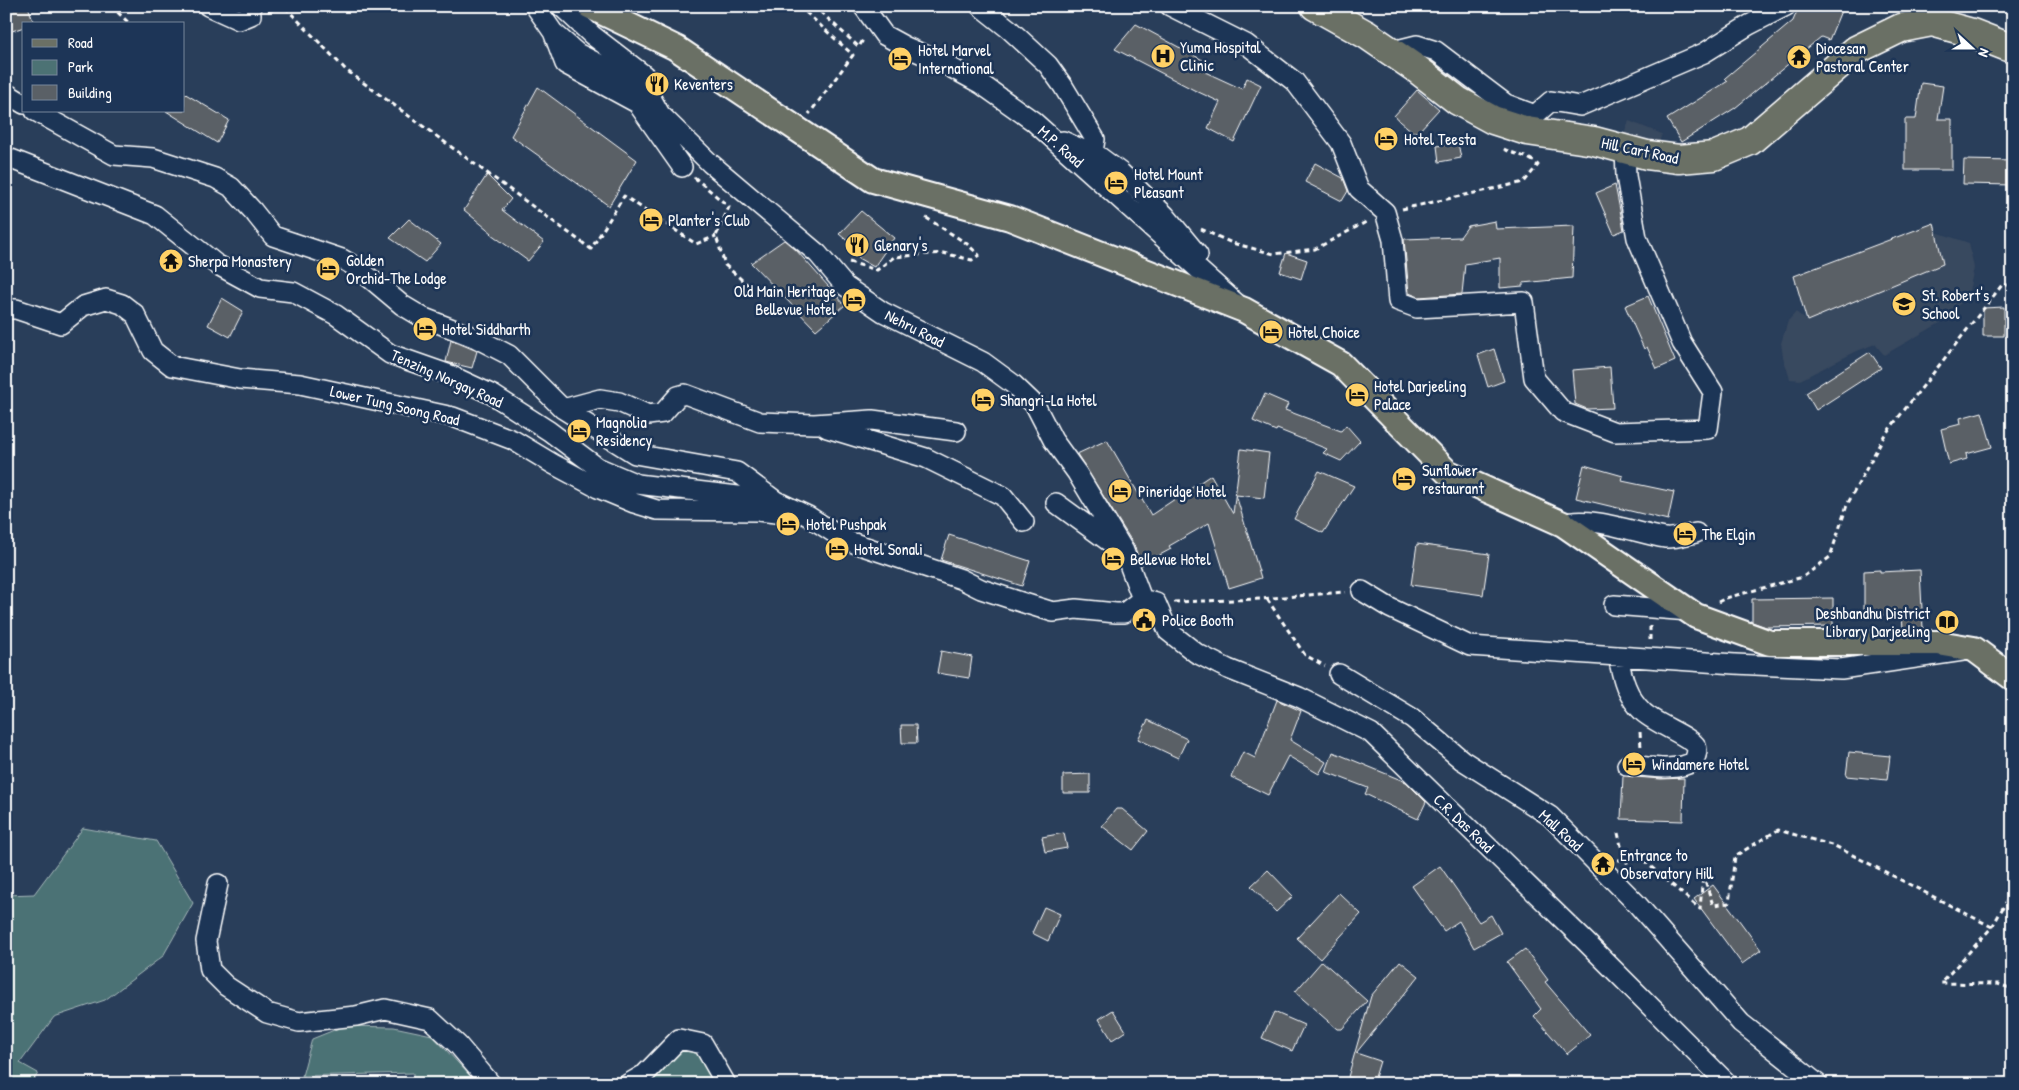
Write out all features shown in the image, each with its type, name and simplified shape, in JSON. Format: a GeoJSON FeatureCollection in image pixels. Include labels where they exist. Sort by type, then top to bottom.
{"type":"FeatureCollection","features":[{"type":"Feature","properties":{"kind":"highway","name":"Hill Cart Road"},"geometry":{"type":"LineString","coordinates":[[1316,6],[1393,51],[1458,101],[1493,120],[1527,131],[1594,140],[1625,149],[1678,160],[1714,156],[1750,141],[1856,50],[1901,28],[1932,22],[1972,33],[2013,49]]}},
{"type":"Feature","properties":{"kind":"main road"},"geometry":{"type":"LineString","coordinates":[[589,6],[676,48],[873,180],[1010,218],[1244,310],[1341,364],[1447,472],[1563,524],[1693,613],[1770,643],[1938,643],[1974,649],[2013,678]]}},
{"type":"Feature","properties":{"kind":"street"},"geometry":{"type":"LineString","coordinates":[[208,6],[239,20],[250,10]]}},
{"type":"Feature","properties":{"kind":"street"},"geometry":{"type":"LineString","coordinates":[[535,6],[553,32],[577,53],[645,87]]}},
{"type":"Feature","properties":{"kind":"street","name":"Nehru Road"},"geometry":{"type":"LineString","coordinates":[[561,6],[592,35],[644,75],[645,87],[660,114],[704,157],[818,254],[845,286],[883,312],[983,362],[1013,384],[1036,405],[1053,440],[1077,473],[1124,551],[1154,607]]}},
{"type":"Feature","properties":{"kind":"street"},"geometry":{"type":"LineString","coordinates":[[980,6],[1003,24],[1048,66],[1063,86],[1095,139],[1093,152]]}},
{"type":"Feature","properties":{"kind":"street"},"geometry":{"type":"LineString","coordinates":[[1170,6],[1246,44],[1295,82],[1342,144],[1359,189],[1384,212],[1394,240],[1398,301],[1417,308],[1524,302],[1534,378],[1563,412],[1615,432],[1708,429],[1713,392],[1682,342],[1637,238],[1626,176],[1625,149]]}},
{"type":"Feature","properties":{"kind":"street"},"geometry":{"type":"LineString","coordinates":[[1393,51],[1417,45],[1436,51],[1506,104],[1535,116],[1551,101],[1580,106],[1704,53],[1749,25],[1786,6]]}},
{"type":"Feature","properties":{"kind":"street","name":"M.P. Road"},"geometry":{"type":"LineString","coordinates":[[868,13],[884,35],[906,47],[940,60],[981,84],[1033,121],[1244,310]]}},
{"type":"Feature","properties":{"kind":"street"},"geometry":{"type":"LineString","coordinates":[[553,32],[565,64],[637,102],[682,167]]}},
{"type":"Feature","properties":{"kind":"street"},"geometry":{"type":"LineString","coordinates":[[6,93],[22,103]]}},
{"type":"Feature","properties":{"kind":"street"},"geometry":{"type":"LineString","coordinates":[[37,112],[114,155],[152,158],[215,178],[231,188],[273,236],[342,259],[359,269],[402,304],[422,317],[476,338],[510,355],[563,409],[635,454],[737,472],[776,501],[808,516],[846,540],[961,578],[980,589],[1053,612],[1076,609],[1124,613],[1154,607]]}},
{"type":"Feature","properties":{"kind":"street"},"geometry":{"type":"LineString","coordinates":[[1048,134],[1093,152],[1120,172],[1165,215],[1244,310]]}},
{"type":"Feature","properties":{"kind":"street","name":"Tenzing Norgay Road"},"geometry":{"type":"LineString","coordinates":[[6,157],[156,215],[216,264],[260,288],[293,292],[336,315],[390,354],[450,375],[493,394],[549,431],[597,467],[637,484],[776,501]]}},
{"type":"Feature","properties":{"kind":"street","name":"Lower Tung Soong Road"},"geometry":{"type":"LineString","coordinates":[[6,309],[16,309],[61,324],[83,306],[106,298],[122,304],[135,314],[153,351],[172,366],[240,379],[309,386],[453,417],[513,440],[598,488],[657,510],[758,511],[808,516]]}},
{"type":"Feature","properties":{"kind":"street"},"geometry":{"type":"LineString","coordinates":[[563,409],[600,399],[619,402],[648,415],[663,413],[678,396],[684,394],[760,422],[814,424],[872,420],[956,431]]}},
{"type":"Feature","properties":{"kind":"street"},"geometry":{"type":"LineString","coordinates":[[814,424],[926,458],[1003,496],[1024,522]]}},
{"type":"Feature","properties":{"kind":"street"},"geometry":{"type":"LineString","coordinates":[[1056,503],[1124,551]]}},
{"type":"Feature","properties":{"kind":"street"},"geometry":{"type":"LineString","coordinates":[[1563,524],[1569,522],[1596,524],[1635,530],[1667,538],[1696,533]]}},
{"type":"Feature","properties":{"kind":"street"},"geometry":{"type":"LineString","coordinates":[[1362,591],[1390,608],[1470,646],[1650,659],[1841,669],[1974,649]]}},
{"type":"Feature","properties":{"kind":"street"},"geometry":{"type":"LineString","coordinates":[[1614,605],[1693,613]]}},
{"type":"Feature","properties":{"kind":"street","name":"C.R. Das Road"},"geometry":{"type":"LineString","coordinates":[[1154,607],[1168,632],[1196,653],[1228,669],[1299,697],[1371,732],[1728,1084]]}},
{"type":"Feature","properties":{"kind":"street"},"geometry":{"type":"LineString","coordinates":[[1618,656],[1623,683],[1638,706],[1657,723],[1692,742],[1696,747],[1697,754],[1694,761],[1677,768],[1631,765]]}},
{"type":"Feature","properties":{"kind":"street","name":"Mall Road"},"geometry":{"type":"LineString","coordinates":[[1339,674],[1412,718],[1462,760],[1550,816],[1637,904],[1741,1023],[1818,1084]]}},
{"type":"Feature","properties":{"kind":"street"},"geometry":{"type":"LineString","coordinates":[[218,884],[206,941],[210,970],[226,986],[267,1012],[299,1022],[356,1016],[385,1009],[430,1019],[458,1045],[491,1084]]}},
{"type":"Feature","properties":{"kind":"street"},"geometry":{"type":"LineString","coordinates":[[628,1084],[645,1074],[679,1039],[703,1044],[726,1084]]}},
{"type":"Feature","properties":{"kind":"path"},"geometry":{"type":"LineString","coordinates":[[110,6],[128,22]]}},
{"type":"Feature","properties":{"kind":"path"},"geometry":{"type":"LineString","coordinates":[[797,129],[853,54],[799,6]]}},
{"type":"Feature","properties":{"kind":"path"},"geometry":{"type":"LineString","coordinates":[[814,6],[859,47],[868,13]]}},
{"type":"Feature","properties":{"kind":"path"},"geometry":{"type":"LineString","coordinates":[[250,10],[285,7],[346,70],[591,249],[624,196],[696,244],[716,236]]}},
{"type":"Feature","properties":{"kind":"path"},"geometry":{"type":"LineString","coordinates":[[682,167],[729,207],[716,236],[725,265],[750,287]]}},
{"type":"Feature","properties":{"kind":"path"},"geometry":{"type":"LineString","coordinates":[[818,254],[877,270],[894,258],[943,253],[972,260],[978,256],[966,243],[918,213]]}},
{"type":"Feature","properties":{"kind":"path"},"geometry":{"type":"LineString","coordinates":[[1693,613],[1726,598],[1803,577],[1830,557],[1848,504],[1884,436],[2002,285],[2013,285]]}},
{"type":"Feature","properties":{"kind":"path"},"geometry":{"type":"LineString","coordinates":[[1154,607],[1362,591]]}},
{"type":"Feature","properties":{"kind":"path"},"geometry":{"type":"LineString","coordinates":[[1267,598],[1305,655],[1339,674]]}},
{"type":"Feature","properties":{"kind":"path"},"geometry":{"type":"LineString","coordinates":[[1650,608],[1650,659]]}},
{"type":"Feature","properties":{"kind":"path"},"geometry":{"type":"LineString","coordinates":[[1631,765],[1641,746],[1638,706]]}},
{"type":"Feature","properties":{"kind":"path"},"geometry":{"type":"LineString","coordinates":[[1595,862],[1642,858],[1700,909],[1704,874],[1713,905],[1729,903],[1735,856],[1778,830],[1835,846],[1992,928]]}},
{"type":"Feature","properties":{"kind":"path"},"geometry":{"type":"LineString","coordinates":[[1618,832],[1626,860]]}},
{"type":"Feature","properties":{"kind":"path"},"geometry":{"type":"LineString","coordinates":[[2013,890],[1992,928],[1941,983],[1998,984],[2013,988]]}},
{"type":"Feature","properties":{"kind":"shaded area"},"geometry":{"type":"Polygon","coordinates":[[[1629,121],[1662,134],[1657,147],[1624,134],[1629,121]]]}},
{"type":"Feature","properties":{"kind":"shaded area","name":"St. Robert's School"},"geometry":{"type":"Polygon","coordinates":[[[1936,232],[1969,243],[1974,268],[1968,296],[1940,323],[1884,355],[1875,344],[1800,380],[1790,379],[1781,343],[1788,321],[1796,312],[1807,321],[1943,264],[1936,232]]]}},
{"type":"Feature","properties":{"kind":"green space"},"geometry":{"type":"Polygon","coordinates":[[[83,828],[156,841],[193,903],[163,956],[105,1000],[54,1017],[20,1063],[38,1073],[32,1084],[6,1084],[6,895],[34,894],[83,828]]]}},
{"type":"Feature","properties":{"kind":"green space"},"geometry":{"type":"Polygon","coordinates":[[[344,1026],[394,1027],[432,1035],[473,1079],[474,1084],[413,1084],[413,1073],[302,1076],[312,1039],[344,1026]]]}},
{"type":"Feature","properties":{"kind":"green space"},"geometry":{"type":"Polygon","coordinates":[[[681,1050],[700,1051],[715,1084],[644,1084],[681,1050]]]}},
{"type":"Feature","properties":{"kind":"building"},"geometry":{"type":"Polygon","coordinates":[[[6,6],[28,6],[33,22],[22,22],[22,28],[6,33],[6,6]]]}},
{"type":"Feature","properties":{"kind":"building"},"geometry":{"type":"Polygon","coordinates":[[[1799,6],[1843,6],[1829,40],[1821,37],[1735,108],[1681,142],[1667,119],[1728,81],[1725,78],[1793,21],[1799,6]]]}},
{"type":"Feature","properties":{"kind":"building"},"geometry":{"type":"Polygon","coordinates":[[[1136,24],[1210,64],[1205,72],[1242,89],[1247,78],[1261,85],[1234,142],[1208,128],[1220,102],[1115,49],[1136,24]]]}},
{"type":"Feature","properties":{"kind":"building"},"geometry":{"type":"Polygon","coordinates":[[[1921,83],[1943,86],[1938,119],[1952,119],[1952,170],[1905,170],[1905,119],[1916,119],[1921,83]]]}},
{"type":"Feature","properties":{"kind":"building"},"geometry":{"type":"Polygon","coordinates":[[[538,87],[637,160],[609,206],[511,136],[538,87]]]}},
{"type":"Feature","properties":{"kind":"building"},"geometry":{"type":"Polygon","coordinates":[[[1417,90],[1439,109],[1418,132],[1413,132],[1394,116],[1417,90]]]}},
{"type":"Feature","properties":{"kind":"building"},"geometry":{"type":"Polygon","coordinates":[[[185,94],[229,120],[217,143],[168,112],[185,112],[185,94]]]}},
{"type":"Feature","properties":{"kind":"building"},"geometry":{"type":"Polygon","coordinates":[[[1458,143],[1461,158],[1439,162],[1437,146],[1458,143]]]}},
{"type":"Feature","properties":{"kind":"building"},"geometry":{"type":"Polygon","coordinates":[[[1964,160],[2013,161],[2013,185],[1963,184],[1964,160]]]}},
{"type":"Feature","properties":{"kind":"building"},"geometry":{"type":"Polygon","coordinates":[[[1315,163],[1343,178],[1348,191],[1342,201],[1305,182],[1315,163]]]}},
{"type":"Feature","properties":{"kind":"building"},"geometry":{"type":"Polygon","coordinates":[[[487,175],[511,199],[502,210],[544,242],[528,261],[491,234],[464,210],[487,175]]]}},
{"type":"Feature","properties":{"kind":"building"},"geometry":{"type":"Polygon","coordinates":[[[1615,185],[1624,230],[1614,234],[1596,193],[1615,185]]]}},
{"type":"Feature","properties":{"kind":"building"},"geometry":{"type":"Polygon","coordinates":[[[861,211],[894,238],[874,267],[858,258],[862,253],[839,234],[861,211]]]}},
{"type":"Feature","properties":{"kind":"building"},"geometry":{"type":"Polygon","coordinates":[[[409,219],[441,244],[425,262],[390,238],[409,219]]]}},
{"type":"Feature","properties":{"kind":"building"},"geometry":{"type":"Polygon","coordinates":[[[1495,221],[1496,229],[1574,226],[1572,278],[1523,283],[1523,286],[1500,288],[1500,258],[1465,264],[1462,294],[1419,297],[1409,293],[1404,239],[1460,237],[1468,226],[1495,221]]]}},
{"type":"Feature","properties":{"kind":"building","name":"St. Robert's School"},"geometry":{"type":"Polygon","coordinates":[[[1934,223],[1943,264],[1807,321],[1794,276],[1934,223]]]}},
{"type":"Feature","properties":{"kind":"building"},"geometry":{"type":"Polygon","coordinates":[[[784,240],[796,250],[845,305],[816,330],[751,263],[784,240]]]}},
{"type":"Feature","properties":{"kind":"building"},"geometry":{"type":"Polygon","coordinates":[[[1286,253],[1307,260],[1301,279],[1280,272],[1286,253]]]}},
{"type":"Feature","properties":{"kind":"building"},"geometry":{"type":"Polygon","coordinates":[[[1648,296],[1675,361],[1657,369],[1647,347],[1644,349],[1625,306],[1648,296]]]}},
{"type":"Feature","properties":{"kind":"building"},"geometry":{"type":"Polygon","coordinates":[[[222,298],[243,311],[230,337],[208,325],[222,298]]]}},
{"type":"Feature","properties":{"kind":"building"},"geometry":{"type":"Polygon","coordinates":[[[2004,307],[2004,336],[1983,336],[1983,308],[2004,307]]]}},
{"type":"Feature","properties":{"kind":"building"},"geometry":{"type":"Polygon","coordinates":[[[451,340],[477,351],[472,368],[446,362],[451,340]]]}},
{"type":"Feature","properties":{"kind":"building"},"geometry":{"type":"Polygon","coordinates":[[[1494,349],[1504,381],[1488,387],[1478,355],[1494,349]]]}},
{"type":"Feature","properties":{"kind":"building"},"geometry":{"type":"Polygon","coordinates":[[[1870,352],[1881,368],[1816,410],[1806,393],[1870,352]]]}},
{"type":"Feature","properties":{"kind":"building"},"geometry":{"type":"Polygon","coordinates":[[[1610,367],[1613,408],[1587,409],[1575,404],[1572,370],[1610,367]]]}},
{"type":"Feature","properties":{"kind":"building"},"geometry":{"type":"Polygon","coordinates":[[[1265,394],[1288,404],[1285,410],[1341,431],[1346,425],[1360,441],[1341,461],[1323,453],[1327,449],[1253,421],[1265,394]]]}},
{"type":"Feature","properties":{"kind":"building"},"geometry":{"type":"Polygon","coordinates":[[[1982,412],[1992,447],[1966,454],[1967,459],[1949,464],[1941,429],[1961,424],[1960,418],[1982,412]]]}},
{"type":"Feature","properties":{"kind":"building"},"geometry":{"type":"Polygon","coordinates":[[[1107,440],[1151,515],[1211,475],[1233,514],[1241,449],[1269,453],[1264,498],[1236,495],[1261,578],[1229,588],[1209,523],[1169,546],[1171,549],[1141,565],[1134,545],[1077,454],[1107,440]]]}},
{"type":"Feature","properties":{"kind":"building"},"geometry":{"type":"Polygon","coordinates":[[[1584,465],[1623,476],[1622,481],[1674,492],[1668,520],[1576,498],[1584,465]]]}},
{"type":"Feature","properties":{"kind":"building"},"geometry":{"type":"Polygon","coordinates":[[[1319,471],[1354,486],[1323,533],[1294,519],[1319,471]]]}},
{"type":"Feature","properties":{"kind":"building"},"geometry":{"type":"Polygon","coordinates":[[[949,535],[1030,561],[1022,586],[941,560],[949,535]]]}},
{"type":"Feature","properties":{"kind":"building"},"geometry":{"type":"Polygon","coordinates":[[[1417,544],[1489,554],[1483,595],[1411,585],[1417,544]]]}},
{"type":"Feature","properties":{"kind":"building"},"geometry":{"type":"Polygon","coordinates":[[[1880,570],[1880,572],[1920,570],[1923,629],[1903,629],[1902,615],[1864,615],[1864,571],[1880,570]]]}},
{"type":"Feature","properties":{"kind":"building"},"geometry":{"type":"Polygon","coordinates":[[[1833,598],[1833,626],[1766,627],[1752,622],[1752,599],[1833,598]]]}},
{"type":"Feature","properties":{"kind":"building"},"geometry":{"type":"Polygon","coordinates":[[[941,651],[972,657],[969,678],[937,673],[941,651]]]}},
{"type":"Feature","properties":{"kind":"building"},"geometry":{"type":"Polygon","coordinates":[[[1277,700],[1301,711],[1290,740],[1326,762],[1319,774],[1288,756],[1268,795],[1231,777],[1243,752],[1255,758],[1277,700]]]}},
{"type":"Feature","properties":{"kind":"building"},"geometry":{"type":"Polygon","coordinates":[[[1148,720],[1187,739],[1178,758],[1138,739],[1148,720]]]}},
{"type":"Feature","properties":{"kind":"building"},"geometry":{"type":"Polygon","coordinates":[[[901,725],[916,725],[917,743],[902,743],[901,725]]]}},
{"type":"Feature","properties":{"kind":"building"},"geometry":{"type":"Polygon","coordinates":[[[1333,752],[1406,782],[1426,802],[1418,819],[1365,794],[1368,788],[1326,772],[1333,752]]]}},
{"type":"Feature","properties":{"kind":"building"},"geometry":{"type":"Polygon","coordinates":[[[1849,752],[1890,756],[1887,780],[1846,776],[1849,752]]]}},
{"type":"Feature","properties":{"kind":"building"},"geometry":{"type":"Polygon","coordinates":[[[1090,774],[1090,793],[1063,793],[1063,775],[1090,774]]]}},
{"type":"Feature","properties":{"kind":"building"},"geometry":{"type":"Polygon","coordinates":[[[1623,776],[1661,779],[1684,778],[1683,821],[1621,819],[1623,776]]]}},
{"type":"Feature","properties":{"kind":"building"},"geometry":{"type":"Polygon","coordinates":[[[1116,809],[1122,809],[1148,831],[1133,850],[1102,826],[1116,809]]]}},
{"type":"Feature","properties":{"kind":"building"},"geometry":{"type":"Polygon","coordinates":[[[1064,833],[1067,848],[1045,852],[1042,837],[1064,833]]]}},
{"type":"Feature","properties":{"kind":"building"},"geometry":{"type":"Polygon","coordinates":[[[1440,866],[1479,922],[1491,915],[1501,933],[1474,948],[1459,921],[1444,931],[1412,886],[1440,866]]]}},
{"type":"Feature","properties":{"kind":"building"},"geometry":{"type":"Polygon","coordinates":[[[1268,870],[1293,896],[1276,912],[1251,886],[1268,870]]]}},
{"type":"Feature","properties":{"kind":"building"},"geometry":{"type":"Polygon","coordinates":[[[1713,885],[1761,950],[1742,964],[1694,899],[1713,885]]]}},
{"type":"Feature","properties":{"kind":"building"},"geometry":{"type":"Polygon","coordinates":[[[1339,893],[1361,914],[1320,959],[1297,938],[1339,893]]]}},
{"type":"Feature","properties":{"kind":"building"},"geometry":{"type":"Polygon","coordinates":[[[1044,907],[1060,914],[1048,941],[1032,933],[1044,907]]]}},
{"type":"Feature","properties":{"kind":"building"},"geometry":{"type":"Polygon","coordinates":[[[1525,949],[1548,980],[1545,982],[1590,1035],[1567,1054],[1534,1016],[1541,1009],[1507,962],[1525,949]]]}},
{"type":"Feature","properties":{"kind":"building"},"geometry":{"type":"Polygon","coordinates":[[[1322,961],[1367,1001],[1342,1029],[1337,1029],[1295,992],[1322,961]]]}},
{"type":"Feature","properties":{"kind":"building"},"geometry":{"type":"Polygon","coordinates":[[[1400,961],[1419,976],[1356,1053],[1380,1061],[1373,1084],[1348,1077],[1371,996],[1400,961]]]}},
{"type":"Feature","properties":{"kind":"building"},"geometry":{"type":"Polygon","coordinates":[[[1113,1010],[1126,1031],[1112,1040],[1099,1019],[1113,1010]]]}},
{"type":"Feature","properties":{"kind":"building"},"geometry":{"type":"Polygon","coordinates":[[[1274,1012],[1304,1025],[1292,1051],[1262,1038],[1274,1012]]]}},
{"type":"Feature","properties":{"kind":"place","name":"Yuma Hospital Clinic"},"geometry":{"type":"Point","coordinates":[1163,56]}},
{"type":"Feature","properties":{"kind":"place","name":"Diocesan Pastoral Center"},"geometry":{"type":"Point","coordinates":[1799,57]}},
{"type":"Feature","properties":{"kind":"place","name":"Hotel Marvel International"},"geometry":{"type":"Point","coordinates":[900,59]}},
{"type":"Feature","properties":{"kind":"place","name":"Keventers"},"geometry":{"type":"Point","coordinates":[657,84]}},
{"type":"Feature","properties":{"kind":"place","name":"Hotel Teesta"},"geometry":{"type":"Point","coordinates":[1386,139]}},
{"type":"Feature","properties":{"kind":"place","name":"Hotel Mount Pleasant"},"geometry":{"type":"Point","coordinates":[1116,183]}},
{"type":"Feature","properties":{"kind":"place","name":"Planter's Club"},"geometry":{"type":"Point","coordinates":[651,220]}},
{"type":"Feature","properties":{"kind":"place","name":"Glenary's"},"geometry":{"type":"Point","coordinates":[857,245]}},
{"type":"Feature","properties":{"kind":"place","name":"Sherpa Monastery"},"geometry":{"type":"Point","coordinates":[171,261]}},
{"type":"Feature","properties":{"kind":"place","name":"Golden Orchid-The Lodge"},"geometry":{"type":"Point","coordinates":[328,269]}},
{"type":"Feature","properties":{"kind":"place","name":"Old Main Heritage Bellevue Hotel"},"geometry":{"type":"Point","coordinates":[854,300]}},
{"type":"Feature","properties":{"kind":"place","name":"St. Robert's School"},"geometry":{"type":"Point","coordinates":[1904,304]}},
{"type":"Feature","properties":{"kind":"place","name":"Hotel Siddharth"},"geometry":{"type":"Point","coordinates":[425,329]}},
{"type":"Feature","properties":{"kind":"place","name":"Hotel Choice"},"geometry":{"type":"Point","coordinates":[1271,332]}},
{"type":"Feature","properties":{"kind":"place","name":"Hotel Darjeeling Palace"},"geometry":{"type":"Point","coordinates":[1357,395]}},
{"type":"Feature","properties":{"kind":"place","name":"Shangri-La Hotel"},"geometry":{"type":"Point","coordinates":[983,400]}},
{"type":"Feature","properties":{"kind":"place","name":"Magnolia Residency"},"geometry":{"type":"Point","coordinates":[579,431]}},
{"type":"Feature","properties":{"kind":"place","name":"Sunflower restaurant"},"geometry":{"type":"Point","coordinates":[1404,479]}},
{"type":"Feature","properties":{"kind":"place","name":"Pineridge Hotel"},"geometry":{"type":"Point","coordinates":[1120,491]}},
{"type":"Feature","properties":{"kind":"place","name":"Hotel Pushpak"},"geometry":{"type":"Point","coordinates":[788,524]}},
{"type":"Feature","properties":{"kind":"place","name":"The Elgin"},"geometry":{"type":"Point","coordinates":[1685,534]}},
{"type":"Feature","properties":{"kind":"place","name":"Hotel Sonali"},"geometry":{"type":"Point","coordinates":[837,549]}},
{"type":"Feature","properties":{"kind":"place","name":"Bellevue Hotel"},"geometry":{"type":"Point","coordinates":[1113,559]}},
{"type":"Feature","properties":{"kind":"place","name":"Police Booth"},"geometry":{"type":"Point","coordinates":[1144,620]}},
{"type":"Feature","properties":{"kind":"place","name":"Deshbandhu District Library Darjeeling"},"geometry":{"type":"Point","coordinates":[1947,622]}},
{"type":"Feature","properties":{"kind":"place","name":"Windamere Hotel"},"geometry":{"type":"Point","coordinates":[1634,764]}},
{"type":"Feature","properties":{"kind":"place","name":"Entrance to Observatory Hill"},"geometry":{"type":"Point","coordinates":[1603,864]}}]}
